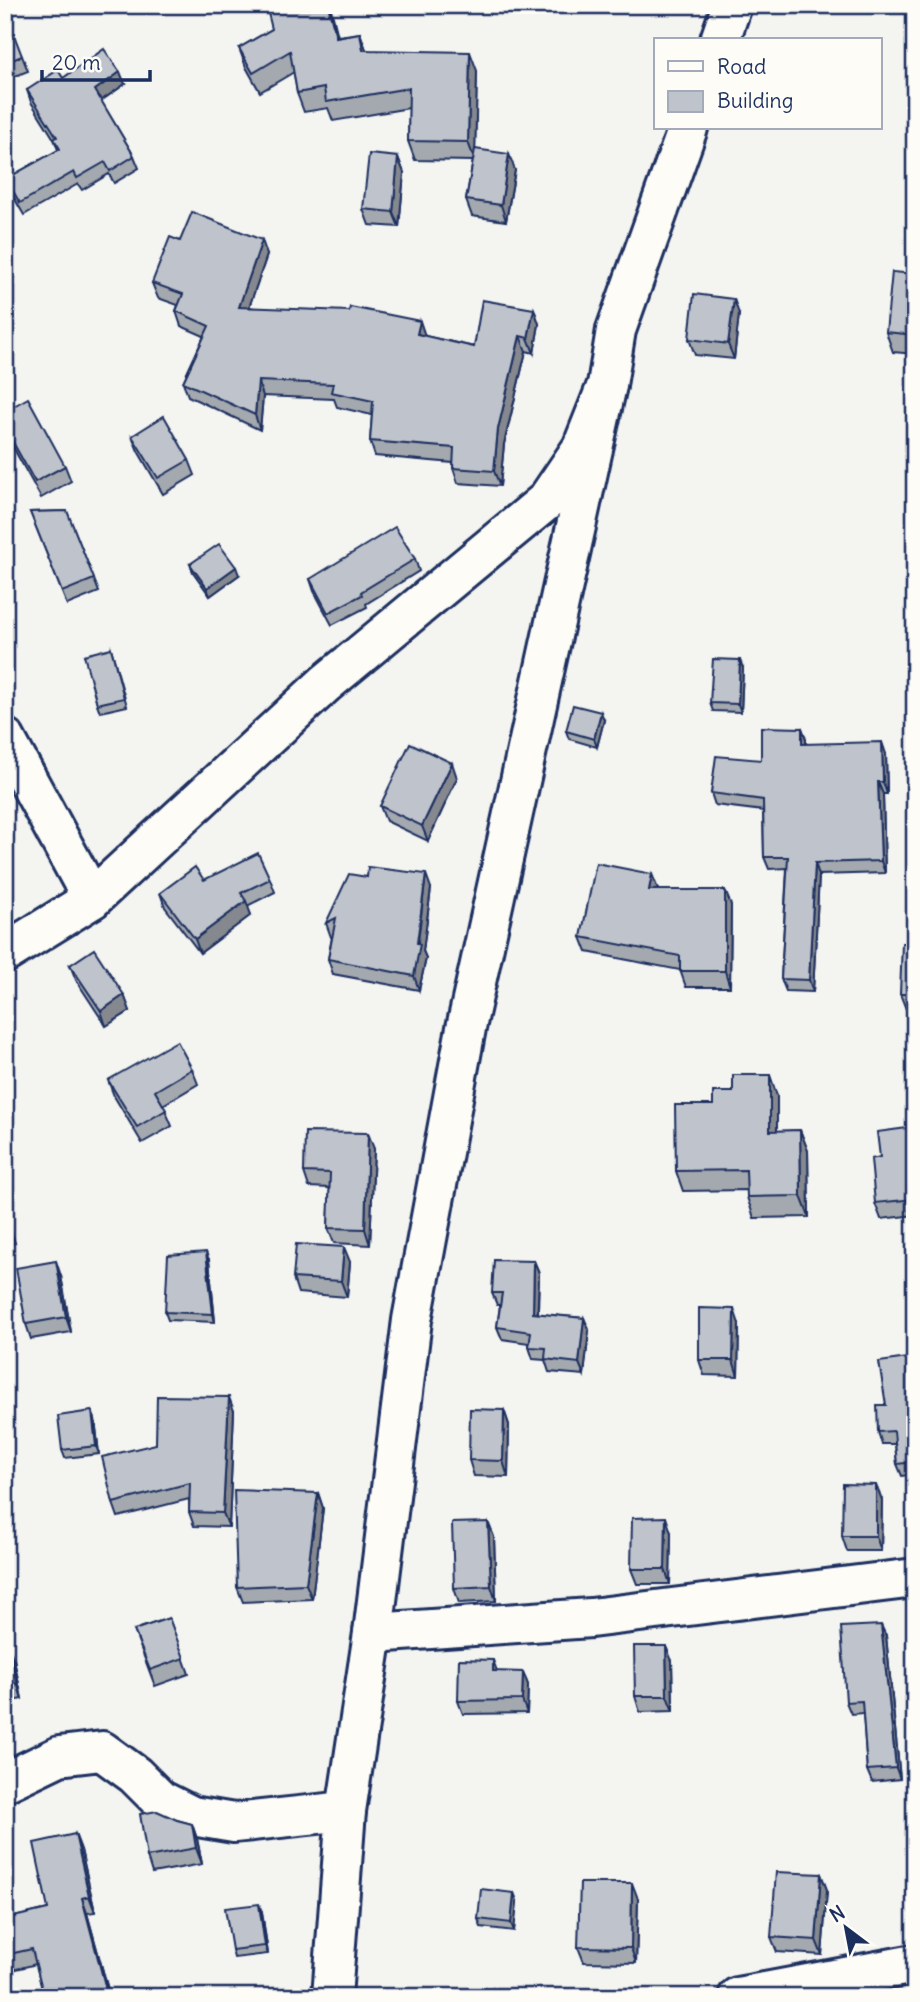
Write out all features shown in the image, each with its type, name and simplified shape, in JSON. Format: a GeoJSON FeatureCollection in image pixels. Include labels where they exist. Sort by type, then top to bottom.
{"type":"FeatureCollection","features":[{"type":"Feature","properties":{"kind":"street"},"geometry":{"type":"LineString","coordinates":[[721,38],[732,5]]}},
{"type":"Feature","properties":{"kind":"street"},"geometry":{"type":"LineString","coordinates":[[332,1997],[346,1811],[373,1633],[412,1321],[466,1028],[607,385],[616,330],[687,130]]}},
{"type":"Feature","properties":{"kind":"street"},"geometry":{"type":"LineString","coordinates":[[5,953],[92,899],[325,684],[547,501],[582,448],[607,385]]}},
{"type":"Feature","properties":{"kind":"street"},"geometry":{"type":"LineString","coordinates":[[5,738],[92,899]]}},
{"type":"Feature","properties":{"kind":"street"},"geometry":{"type":"LineString","coordinates":[[373,1633],[591,1618],[915,1578]]}},
{"type":"Feature","properties":{"kind":"street"},"geometry":{"type":"LineString","coordinates":[[5,1783],[59,1756],[102,1751],[135,1775],[160,1800],[192,1816],[234,1823],[346,1811]]}},
{"type":"Feature","properties":{"kind":"street"},"geometry":{"type":"LineString","coordinates":[[738,1997],[915,1964]]}},
{"type":"Feature","properties":{"kind":"building"},"geometry":{"type":"Polygon","coordinates":[[[266,5],[328,5],[336,37],[360,33],[363,50],[470,52],[468,142],[408,141],[409,88],[326,102],[324,88],[297,93],[290,51],[253,73],[239,48],[272,29],[266,5]]]}},
{"type":"Feature","properties":{"kind":"building"},"geometry":{"type":"Polygon","coordinates":[[[11,27],[22,56],[5,63],[5,30],[11,27]]]}},
{"type":"Feature","properties":{"kind":"building"},"geometry":{"type":"Polygon","coordinates":[[[104,49],[120,72],[95,90],[134,156],[110,171],[105,162],[77,178],[74,172],[20,203],[6,179],[60,149],[54,139],[57,137],[27,90],[58,70],[63,78],[104,49]]]}},
{"type":"Feature","properties":{"kind":"building"},"geometry":{"type":"Polygon","coordinates":[[[475,149],[509,154],[501,205],[466,200],[475,149]]]}},
{"type":"Feature","properties":{"kind":"building"},"geometry":{"type":"Polygon","coordinates":[[[369,154],[398,157],[393,212],[363,209],[369,154]]]}},
{"type":"Feature","properties":{"kind":"building"},"geometry":{"type":"Polygon","coordinates":[[[192,212],[262,240],[239,307],[349,311],[350,307],[420,321],[417,334],[474,347],[482,300],[534,309],[528,338],[520,336],[498,429],[494,471],[453,468],[454,448],[370,441],[373,401],[331,392],[333,384],[258,381],[255,415],[183,382],[209,326],[176,311],[183,294],[152,283],[170,237],[180,241],[192,212]]]}},
{"type":"Feature","properties":{"kind":"building"},"geometry":{"type":"Polygon","coordinates":[[[892,272],[915,274],[915,335],[886,332],[892,272]]]}},
{"type":"Feature","properties":{"kind":"building"},"geometry":{"type":"Polygon","coordinates":[[[694,294],[734,299],[728,344],[689,339],[694,294]]]}},
{"type":"Feature","properties":{"kind":"building"},"geometry":{"type":"Polygon","coordinates":[[[28,398],[65,466],[35,482],[5,428],[5,411],[28,398]]]}},
{"type":"Feature","properties":{"kind":"building"},"geometry":{"type":"Polygon","coordinates":[[[164,416],[189,460],[158,478],[132,436],[164,416]]]}},
{"type":"Feature","properties":{"kind":"building"},"geometry":{"type":"Polygon","coordinates":[[[67,511],[94,579],[62,592],[30,512],[67,511]]]}},
{"type":"Feature","properties":{"kind":"building"},"geometry":{"type":"Polygon","coordinates":[[[395,527],[415,559],[361,592],[362,595],[328,613],[310,579],[395,527]]]}},
{"type":"Feature","properties":{"kind":"building"},"geometry":{"type":"Polygon","coordinates":[[[219,544],[236,567],[207,588],[190,564],[219,544]]]}},
{"type":"Feature","properties":{"kind":"building"},"geometry":{"type":"Polygon","coordinates":[[[915,564],[915,585],[912,585],[915,564]]]}},
{"type":"Feature","properties":{"kind":"building"},"geometry":{"type":"Polygon","coordinates":[[[111,648],[124,698],[97,704],[84,655],[111,648]]]}},
{"type":"Feature","properties":{"kind":"building"},"geometry":{"type":"Polygon","coordinates":[[[713,659],[740,660],[738,704],[710,703],[713,659]]]}},
{"type":"Feature","properties":{"kind":"building"},"geometry":{"type":"Polygon","coordinates":[[[573,705],[601,712],[594,739],[566,731],[573,705]]]}},
{"type":"Feature","properties":{"kind":"building"},"geometry":{"type":"Polygon","coordinates":[[[761,727],[802,728],[802,744],[882,742],[883,782],[878,782],[881,861],[815,863],[809,980],[781,979],[788,857],[764,857],[763,800],[711,793],[716,756],[761,760],[761,727]]]}},
{"type":"Feature","properties":{"kind":"building"},"geometry":{"type":"Polygon","coordinates":[[[410,743],[452,763],[422,826],[380,806],[410,743]]]}},
{"type":"Feature","properties":{"kind":"building"},"geometry":{"type":"Polygon","coordinates":[[[258,853],[270,879],[241,893],[246,901],[195,939],[160,893],[195,867],[204,880],[258,853]]]}},
{"type":"Feature","properties":{"kind":"building"},"geometry":{"type":"Polygon","coordinates":[[[596,863],[652,874],[649,890],[725,890],[725,971],[680,971],[680,956],[581,937],[596,863]]]}},
{"type":"Feature","properties":{"kind":"building"},"geometry":{"type":"Polygon","coordinates":[[[368,867],[426,874],[417,943],[420,944],[414,976],[328,959],[336,918],[326,923],[349,874],[367,877],[368,867]]]}},
{"type":"Feature","properties":{"kind":"building"},"geometry":{"type":"Polygon","coordinates":[[[902,943],[915,943],[915,994],[900,994],[902,943]]]}},
{"type":"Feature","properties":{"kind":"building"},"geometry":{"type":"Polygon","coordinates":[[[94,949],[124,995],[101,1011],[70,965],[94,949]]]}},
{"type":"Feature","properties":{"kind":"building"},"geometry":{"type":"Polygon","coordinates":[[[177,1041],[192,1069],[155,1091],[166,1110],[137,1127],[108,1080],[177,1041]]]}},
{"type":"Feature","properties":{"kind":"building"},"geometry":{"type":"Polygon","coordinates":[[[733,1075],[770,1075],[770,1131],[800,1130],[801,1196],[747,1197],[746,1170],[676,1171],[675,1105],[713,1105],[713,1092],[733,1092],[733,1075]]]}},
{"type":"Feature","properties":{"kind":"building"},"geometry":{"type":"Polygon","coordinates":[[[915,1127],[915,1199],[875,1203],[871,1159],[880,1157],[877,1132],[915,1127]]]}},
{"type":"Feature","properties":{"kind":"building"},"geometry":{"type":"Polygon","coordinates":[[[305,1132],[368,1133],[365,1229],[328,1228],[330,1173],[304,1172],[305,1132]]]}},
{"type":"Feature","properties":{"kind":"building"},"geometry":{"type":"Polygon","coordinates":[[[5,1213],[12,1235],[5,1238],[5,1213]]]}},
{"type":"Feature","properties":{"kind":"building"},"geometry":{"type":"Polygon","coordinates":[[[296,1244],[344,1247],[341,1281],[293,1278],[296,1244]]]}},
{"type":"Feature","properties":{"kind":"building"},"geometry":{"type":"Polygon","coordinates":[[[206,1252],[213,1314],[165,1312],[168,1255],[206,1252]]]}},
{"type":"Feature","properties":{"kind":"building"},"geometry":{"type":"Polygon","coordinates":[[[494,1260],[534,1261],[533,1313],[584,1318],[579,1363],[545,1359],[546,1348],[529,1347],[531,1332],[497,1327],[502,1293],[492,1293],[494,1260]]]}},
{"type":"Feature","properties":{"kind":"building"},"geometry":{"type":"Polygon","coordinates":[[[56,1261],[66,1317],[26,1324],[16,1268],[56,1261]]]}},
{"type":"Feature","properties":{"kind":"building"},"geometry":{"type":"Polygon","coordinates":[[[699,1308],[734,1309],[733,1360],[699,1360],[699,1308]]]}},
{"type":"Feature","properties":{"kind":"building"},"geometry":{"type":"Polygon","coordinates":[[[915,1357],[915,1462],[897,1464],[894,1431],[878,1432],[877,1405],[886,1405],[879,1362],[915,1357]]]}},
{"type":"Feature","properties":{"kind":"building"},"geometry":{"type":"Polygon","coordinates":[[[157,1396],[229,1397],[223,1513],[189,1512],[190,1483],[113,1503],[102,1457],[156,1444],[157,1396]]]}},
{"type":"Feature","properties":{"kind":"building"},"geometry":{"type":"Polygon","coordinates":[[[470,1409],[504,1410],[503,1461],[469,1460],[470,1409]]]}},
{"type":"Feature","properties":{"kind":"building"},"geometry":{"type":"Polygon","coordinates":[[[92,1411],[96,1446],[62,1450],[58,1416],[92,1411]]]}},
{"type":"Feature","properties":{"kind":"building"},"geometry":{"type":"Polygon","coordinates":[[[843,1484],[876,1485],[876,1536],[842,1536],[843,1484]]]}},
{"type":"Feature","properties":{"kind":"building"},"geometry":{"type":"Polygon","coordinates":[[[234,1490],[318,1493],[306,1584],[237,1587],[234,1490]]]}},
{"type":"Feature","properties":{"kind":"building"},"geometry":{"type":"Polygon","coordinates":[[[666,1517],[665,1569],[631,1569],[632,1518],[666,1517]]]}},
{"type":"Feature","properties":{"kind":"building"},"geometry":{"type":"Polygon","coordinates":[[[488,1522],[491,1586],[454,1588],[452,1523],[488,1522]]]}},
{"type":"Feature","properties":{"kind":"building"},"geometry":{"type":"Polygon","coordinates":[[[169,1618],[184,1658],[150,1670],[134,1630],[169,1618]]]}},
{"type":"Feature","properties":{"kind":"building"},"geometry":{"type":"Polygon","coordinates":[[[881,1625],[896,1768],[867,1770],[862,1701],[846,1702],[841,1627],[881,1625]]]}},
{"type":"Feature","properties":{"kind":"building"},"geometry":{"type":"Polygon","coordinates":[[[8,1645],[17,1683],[5,1686],[5,1646],[8,1645]]]}},
{"type":"Feature","properties":{"kind":"building"},"geometry":{"type":"Polygon","coordinates":[[[634,1646],[666,1646],[667,1696],[635,1696],[634,1646]]]}},
{"type":"Feature","properties":{"kind":"building"},"geometry":{"type":"Polygon","coordinates":[[[459,1659],[493,1660],[493,1671],[523,1672],[522,1700],[458,1701],[459,1659]]]}},
{"type":"Feature","properties":{"kind":"building"},"geometry":{"type":"Polygon","coordinates":[[[157,1811],[192,1824],[196,1848],[147,1857],[140,1814],[157,1811]]]}},
{"type":"Feature","properties":{"kind":"building"},"geometry":{"type":"Polygon","coordinates":[[[75,1834],[89,1896],[82,1898],[108,1997],[44,1997],[32,1949],[5,1955],[5,1919],[48,1909],[34,1843],[75,1834]]]}},
{"type":"Feature","properties":{"kind":"building"},"geometry":{"type":"Polygon","coordinates":[[[776,1872],[821,1874],[816,1940],[771,1937],[776,1872]]]}},
{"type":"Feature","properties":{"kind":"building"},"geometry":{"type":"Polygon","coordinates":[[[580,1883],[632,1883],[631,1948],[578,1947],[580,1883]]]}},
{"type":"Feature","properties":{"kind":"building"},"geometry":{"type":"Polygon","coordinates":[[[481,1889],[514,1893],[511,1923],[478,1919],[481,1889]]]}},
{"type":"Feature","properties":{"kind":"building"},"geometry":{"type":"Polygon","coordinates":[[[259,1904],[265,1946],[232,1950],[225,1908],[259,1904]]]}}]}
